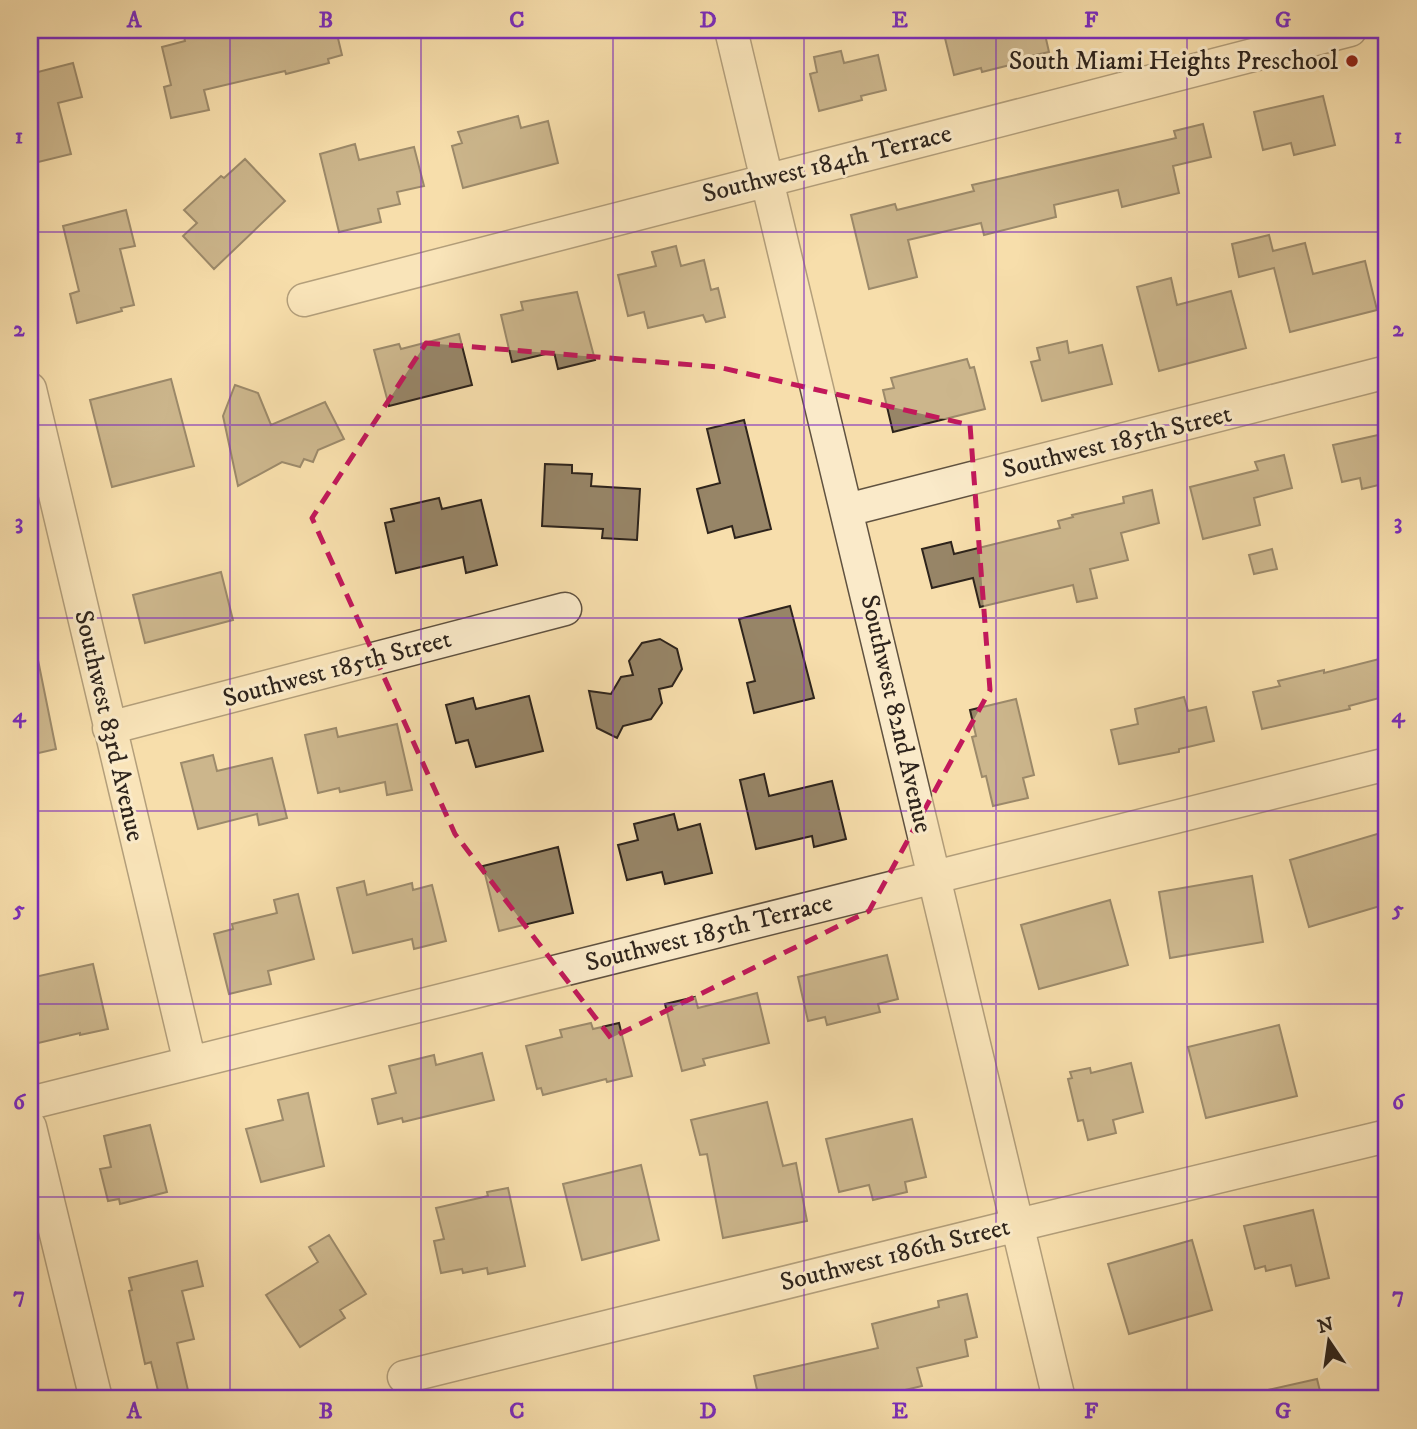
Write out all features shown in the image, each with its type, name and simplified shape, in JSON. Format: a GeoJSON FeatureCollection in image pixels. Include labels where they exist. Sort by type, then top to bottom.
{"type":"FeatureCollection","features":[{"type":"Feature","properties":{"kind":"street","name":"Southwest 82nd Avenue"},"geometry":{"type":"LineString","coordinates":[[731,30],[1059,1399]]}},
{"type":"Feature","properties":{"kind":"street","name":"Southwest 184th Terrace"},"geometry":{"type":"LineString","coordinates":[[304,300],[1350,30]]}},
{"type":"Feature","properties":{"kind":"street","name":"Southwest 185th Street"},"geometry":{"type":"LineString","coordinates":[[847,510],[1387,372]]}},
{"type":"Feature","properties":{"kind":"street","name":"Southwest 83rd Avenue"},"geometry":{"type":"LineString","coordinates":[[30,389],[38,464],[109,728],[190,1063]]}},
{"type":"Feature","properties":{"kind":"street","name":"Southwest 185th Street"},"geometry":{"type":"LineString","coordinates":[[109,728],[565,609]]}},
{"type":"Feature","properties":{"kind":"street","name":"Southwest 185th Terrace"},"geometry":{"type":"LineString","coordinates":[[30,1103],[1387,764]]}},
{"type":"Feature","properties":{"kind":"street"},"geometry":{"type":"LineString","coordinates":[[30,1127],[96,1399]]}},
{"type":"Feature","properties":{"kind":"street","name":"Southwest 186th Street"},"geometry":{"type":"LineString","coordinates":[[404,1377],[1387,1136]]}},
{"type":"Feature","properties":{"kind":"highlighted area"},"geometry":{"type":"Polygon","coordinates":[[[426,343],[718,367],[970,425],[990,690],[869,911],[611,1038],[455,834],[312,518],[426,343]]]}},
{"type":"Feature","properties":{"kind":"building"},"geometry":{"type":"Polygon","coordinates":[[[210,30],[336,30],[342,55],[328,59],[329,63],[286,74],[285,71],[204,90],[209,110],[171,118],[164,87],[171,85],[162,47],[185,41],[184,36],[210,30]]]}},
{"type":"Feature","properties":{"kind":"building"},"geometry":{"type":"Polygon","coordinates":[[[943,30],[1044,30],[1049,52],[1013,60],[1014,64],[982,72],[981,68],[954,75],[943,30]]]}},
{"type":"Feature","properties":{"kind":"building"},"geometry":{"type":"Polygon","coordinates":[[[841,51],[844,63],[878,55],[886,90],[861,96],[862,100],[819,111],[810,74],[817,72],[814,57],[841,51]]]}},
{"type":"Feature","properties":{"kind":"building"},"geometry":{"type":"Polygon","coordinates":[[[73,63],[82,97],[58,103],[71,154],[30,164],[30,74],[73,63]]]}},
{"type":"Feature","properties":{"kind":"building"},"geometry":{"type":"Polygon","coordinates":[[[1323,96],[1335,145],[1294,155],[1291,143],[1263,150],[1254,112],[1323,96]]]}},
{"type":"Feature","properties":{"kind":"building"},"geometry":{"type":"Polygon","coordinates":[[[518,116],[521,128],[548,121],[558,163],[463,188],[452,146],[462,143],[458,132],[518,116]]]}},
{"type":"Feature","properties":{"kind":"building"},"geometry":{"type":"Polygon","coordinates":[[[1203,124],[1211,157],[1173,166],[1179,193],[1122,207],[1118,190],[1054,205],[1056,217],[984,235],[981,223],[908,240],[917,277],[869,289],[851,215],[895,204],[897,210],[974,191],[972,185],[1176,138],[1174,131],[1203,124]]]}},
{"type":"Feature","properties":{"kind":"building"},"geometry":{"type":"Polygon","coordinates":[[[355,144],[359,160],[414,147],[424,186],[397,192],[400,204],[378,209],[381,222],[339,232],[320,154],[355,144]]]}},
{"type":"Feature","properties":{"kind":"building"},"geometry":{"type":"Polygon","coordinates":[[[245,159],[285,201],[214,269],[183,236],[197,223],[184,210],[221,176],[224,178],[245,159]]]}},
{"type":"Feature","properties":{"kind":"building"},"geometry":{"type":"Polygon","coordinates":[[[126,210],[135,246],[120,249],[134,305],[121,308],[122,311],[77,323],[70,294],[79,291],[63,226],[126,210]]]}},
{"type":"Feature","properties":{"kind":"building"},"geometry":{"type":"Polygon","coordinates":[[[1269,235],[1273,251],[1305,243],[1313,274],[1365,261],[1377,310],[1290,332],[1274,268],[1239,277],[1232,244],[1269,235]]]}},
{"type":"Feature","properties":{"kind":"building"},"geometry":{"type":"Polygon","coordinates":[[[676,246],[681,266],[704,260],[711,290],[718,288],[725,317],[706,322],[703,315],[648,328],[644,312],[628,316],[618,275],[656,266],[652,252],[676,246]]]}},
{"type":"Feature","properties":{"kind":"building"},"geometry":{"type":"Polygon","coordinates":[[[1171,278],[1177,305],[1231,291],[1246,348],[1159,371],[1137,287],[1171,278]]]}},
{"type":"Feature","properties":{"kind":"building"},"geometry":{"type":"Polygon","coordinates":[[[577,292],[595,360],[558,369],[554,352],[512,362],[501,315],[523,310],[521,302],[577,292]]]}},
{"type":"Feature","properties":{"kind":"building"},"geometry":{"type":"Polygon","coordinates":[[[459,334],[472,385],[389,406],[374,350],[399,344],[401,349],[459,334]]]}},
{"type":"Feature","properties":{"kind":"building"},"geometry":{"type":"Polygon","coordinates":[[[1067,341],[1069,353],[1102,345],[1112,384],[1042,401],[1031,362],[1040,360],[1037,348],[1067,341]]]}},
{"type":"Feature","properties":{"kind":"building"},"geometry":{"type":"Polygon","coordinates":[[[967,359],[970,368],[974,367],[985,409],[893,432],[883,390],[894,388],[891,378],[967,359]]]}},
{"type":"Feature","properties":{"kind":"building"},"geometry":{"type":"Polygon","coordinates":[[[171,379],[194,466],[112,487],[90,400],[171,379]]]}},
{"type":"Feature","properties":{"kind":"building"},"geometry":{"type":"Polygon","coordinates":[[[235,385],[258,393],[271,425],[325,402],[344,439],[318,450],[313,462],[304,459],[300,467],[282,462],[238,486],[223,416],[235,385]]]}},
{"type":"Feature","properties":{"kind":"building"},"geometry":{"type":"Polygon","coordinates":[[[744,420],[771,529],[735,538],[732,526],[708,533],[697,489],[720,483],[707,429],[744,420]]]}},
{"type":"Feature","properties":{"kind":"building"},"geometry":{"type":"Polygon","coordinates":[[[1387,433],[1387,483],[1362,489],[1360,478],[1342,482],[1333,445],[1387,433]]]}},
{"type":"Feature","properties":{"kind":"building"},"geometry":{"type":"Polygon","coordinates":[[[1284,455],[1292,488],[1254,498],[1260,525],[1203,539],[1190,487],[1258,470],[1255,462],[1284,455]]]}},
{"type":"Feature","properties":{"kind":"building"},"geometry":{"type":"Polygon","coordinates":[[[545,464],[572,465],[572,473],[592,474],[591,486],[640,489],[637,540],[602,538],[603,529],[542,526],[545,464]]]}},
{"type":"Feature","properties":{"kind":"building"},"geometry":{"type":"Polygon","coordinates":[[[1152,490],[1159,523],[1121,533],[1128,560],[1090,569],[1097,598],[1077,602],[1073,585],[980,607],[973,578],[932,588],[922,549],[951,542],[954,554],[1060,528],[1058,521],[1073,517],[1072,515],[1124,503],[1123,497],[1152,490]]]}},
{"type":"Feature","properties":{"kind":"building"},"geometry":{"type":"Polygon","coordinates":[[[439,498],[442,509],[481,500],[497,565],[466,573],[463,557],[396,573],[385,523],[394,521],[391,509],[439,498]]]}},
{"type":"Feature","properties":{"kind":"building"},"geometry":{"type":"Polygon","coordinates":[[[1272,549],[1277,569],[1254,574],[1249,555],[1272,549]]]}},
{"type":"Feature","properties":{"kind":"building"},"geometry":{"type":"Polygon","coordinates":[[[221,572],[233,620],[145,643],[133,595],[221,572]]]}},
{"type":"Feature","properties":{"kind":"building"},"geometry":{"type":"Polygon","coordinates":[[[790,606],[814,698],[754,713],[747,683],[755,681],[739,619],[790,606]]]}},
{"type":"Feature","properties":{"kind":"building"},"geometry":{"type":"Polygon","coordinates":[[[660,639],[677,649],[682,669],[672,686],[659,689],[662,703],[651,719],[623,726],[617,738],[597,728],[589,691],[611,694],[621,677],[633,675],[629,661],[642,643],[660,639]]]}},
{"type":"Feature","properties":{"kind":"building"},"geometry":{"type":"Polygon","coordinates":[[[1387,657],[1387,696],[1349,706],[1350,709],[1262,729],[1253,692],[1280,686],[1278,681],[1387,657]]]}},
{"type":"Feature","properties":{"kind":"building"},"geometry":{"type":"Polygon","coordinates":[[[38,660],[56,749],[30,755],[30,661],[38,660]]]}},
{"type":"Feature","properties":{"kind":"building"},"geometry":{"type":"Polygon","coordinates":[[[529,696],[543,751],[476,767],[468,740],[456,743],[446,705],[473,698],[476,709],[529,696]]]}},
{"type":"Feature","properties":{"kind":"building"},"geometry":{"type":"Polygon","coordinates":[[[1184,697],[1188,711],[1206,707],[1214,741],[1179,749],[1179,752],[1119,764],[1111,730],[1138,724],[1135,709],[1184,697]]]}},
{"type":"Feature","properties":{"kind":"building"},"geometry":{"type":"Polygon","coordinates":[[[1016,699],[1034,775],[1023,778],[1028,798],[993,806],[972,737],[976,736],[970,710],[1016,699]]]}},
{"type":"Feature","properties":{"kind":"building"},"geometry":{"type":"Polygon","coordinates":[[[397,724],[412,790],[387,795],[385,782],[340,792],[339,788],[318,793],[305,735],[336,728],[338,737],[397,724]]]}},
{"type":"Feature","properties":{"kind":"building"},"geometry":{"type":"Polygon","coordinates":[[[213,755],[217,771],[272,758],[287,818],[259,825],[257,814],[198,829],[181,763],[213,755]]]}},
{"type":"Feature","properties":{"kind":"building"},"geometry":{"type":"Polygon","coordinates":[[[764,774],[769,796],[832,781],[846,839],[814,847],[812,836],[756,849],[740,780],[764,774]]]}},
{"type":"Feature","properties":{"kind":"building"},"geometry":{"type":"Polygon","coordinates":[[[674,814],[678,830],[700,824],[712,873],[665,884],[662,872],[627,880],[618,845],[638,840],[634,824],[674,814]]]}},
{"type":"Feature","properties":{"kind":"building"},"geometry":{"type":"Polygon","coordinates":[[[1387,831],[1387,904],[1309,927],[1290,860],[1387,831]]]}},
{"type":"Feature","properties":{"kind":"building"},"geometry":{"type":"Polygon","coordinates":[[[558,847],[573,913],[499,931],[483,866],[558,847]]]}},
{"type":"Feature","properties":{"kind":"building"},"geometry":{"type":"Polygon","coordinates":[[[1252,876],[1263,942],[1170,958],[1159,892],[1252,876]]]}},
{"type":"Feature","properties":{"kind":"building"},"geometry":{"type":"Polygon","coordinates":[[[364,881],[367,895],[412,883],[413,890],[432,885],[446,941],[414,949],[412,939],[353,953],[337,888],[364,881]]]}},
{"type":"Feature","properties":{"kind":"building"},"geometry":{"type":"Polygon","coordinates":[[[298,894],[314,959],[268,971],[271,984],[229,994],[214,934],[233,929],[232,924],[277,913],[274,900],[298,894]]]}},
{"type":"Feature","properties":{"kind":"building"},"geometry":{"type":"Polygon","coordinates":[[[1110,900],[1128,965],[1039,989],[1021,925],[1110,900]]]}},
{"type":"Feature","properties":{"kind":"building"},"geometry":{"type":"Polygon","coordinates":[[[887,955],[898,999],[878,1004],[880,1012],[827,1025],[825,1017],[808,1021],[798,977],[887,955]]]}},
{"type":"Feature","properties":{"kind":"building"},"geometry":{"type":"Polygon","coordinates":[[[93,964],[108,1029],[30,1045],[30,978],[93,964]]]}},
{"type":"Feature","properties":{"kind":"building"},"geometry":{"type":"Polygon","coordinates":[[[757,993],[769,1043],[703,1059],[705,1065],[682,1071],[665,1004],[695,997],[698,1008],[757,993]]]}},
{"type":"Feature","properties":{"kind":"building"},"geometry":{"type":"Polygon","coordinates":[[[591,1023],[593,1029],[619,1023],[632,1076],[607,1082],[606,1079],[543,1095],[541,1088],[537,1089],[526,1046],[562,1037],[560,1030],[591,1023]]]}},
{"type":"Feature","properties":{"kind":"building"},"geometry":{"type":"Polygon","coordinates":[[[1279,1025],[1297,1096],[1206,1118],[1188,1047],[1279,1025]]]}},
{"type":"Feature","properties":{"kind":"building"},"geometry":{"type":"Polygon","coordinates":[[[482,1053],[494,1100],[403,1122],[402,1118],[378,1124],[372,1099],[396,1093],[389,1066],[434,1055],[436,1065],[482,1053]]]}},
{"type":"Feature","properties":{"kind":"building"},"geometry":{"type":"Polygon","coordinates":[[[1131,1063],[1143,1112],[1113,1120],[1116,1133],[1088,1140],[1083,1120],[1078,1121],[1068,1079],[1072,1078],[1070,1072],[1090,1068],[1091,1073],[1131,1063]]]}},
{"type":"Feature","properties":{"kind":"building"},"geometry":{"type":"Polygon","coordinates":[[[308,1093],[324,1166],[261,1182],[246,1129],[283,1120],[278,1100],[308,1093]]]}},
{"type":"Feature","properties":{"kind":"building"},"geometry":{"type":"Polygon","coordinates":[[[767,1102],[783,1166],[796,1163],[807,1221],[723,1238],[707,1154],[700,1155],[691,1120],[767,1102]]]}},
{"type":"Feature","properties":{"kind":"building"},"geometry":{"type":"Polygon","coordinates":[[[912,1119],[926,1177],[905,1182],[907,1192],[873,1200],[869,1185],[839,1192],[826,1139],[912,1119]]]}},
{"type":"Feature","properties":{"kind":"building"},"geometry":{"type":"Polygon","coordinates":[[[150,1125],[167,1192],[120,1204],[119,1199],[108,1201],[100,1169],[111,1167],[104,1136],[150,1125]]]}},
{"type":"Feature","properties":{"kind":"building"},"geometry":{"type":"Polygon","coordinates":[[[641,1165],[659,1240],[582,1260],[563,1184],[641,1165]]]}},
{"type":"Feature","properties":{"kind":"building"},"geometry":{"type":"Polygon","coordinates":[[[508,1188],[525,1266],[488,1274],[487,1268],[463,1273],[462,1269],[441,1273],[434,1241],[444,1239],[436,1208],[488,1196],[487,1192],[508,1188]]]}},
{"type":"Feature","properties":{"kind":"building"},"geometry":{"type":"Polygon","coordinates":[[[1313,1210],[1329,1278],[1296,1286],[1291,1265],[1266,1271],[1265,1266],[1255,1269],[1244,1226],[1313,1210]]]}},
{"type":"Feature","properties":{"kind":"building"},"geometry":{"type":"Polygon","coordinates":[[[329,1235],[366,1294],[340,1310],[345,1318],[300,1347],[266,1295],[318,1262],[309,1247],[329,1235]]]}},
{"type":"Feature","properties":{"kind":"building"},"geometry":{"type":"Polygon","coordinates":[[[1192,1240],[1212,1310],[1129,1334],[1108,1264],[1192,1240]]]}},
{"type":"Feature","properties":{"kind":"building"},"geometry":{"type":"Polygon","coordinates":[[[197,1261],[203,1286],[182,1291],[194,1339],[177,1343],[190,1399],[160,1399],[151,1362],[145,1364],[129,1291],[132,1290],[129,1278],[197,1261]]]}},
{"type":"Feature","properties":{"kind":"building"},"geometry":{"type":"Polygon","coordinates":[[[967,1294],[977,1337],[965,1340],[968,1356],[917,1368],[922,1386],[867,1399],[759,1399],[754,1376],[878,1348],[872,1324],[939,1307],[938,1301],[967,1294]]]}},
{"type":"Feature","properties":{"kind":"building"},"geometry":{"type":"Polygon","coordinates":[[[1317,1379],[1322,1399],[1264,1399],[1263,1391],[1317,1379]]]}},
{"type":"Feature","properties":{"kind":"place","name":"South Miami Heights Preschool"},"geometry":{"type":"Point","coordinates":[1352,61]}}]}
